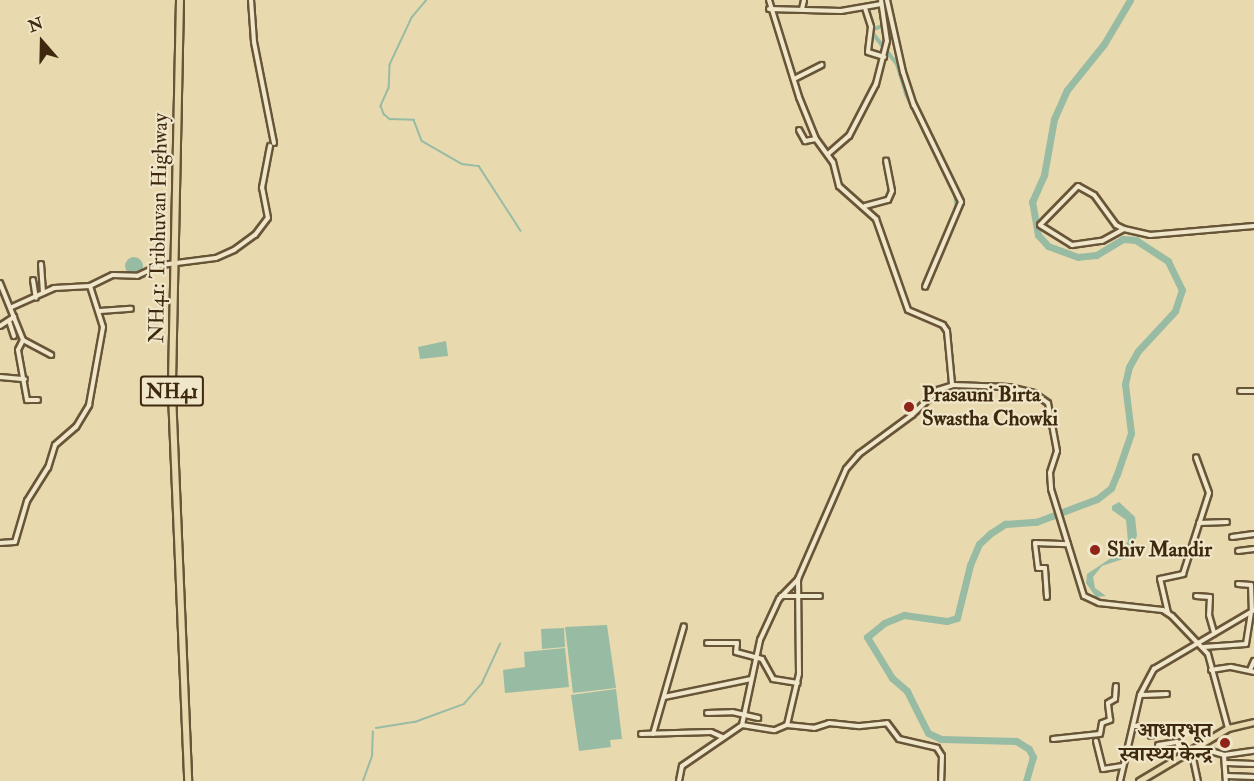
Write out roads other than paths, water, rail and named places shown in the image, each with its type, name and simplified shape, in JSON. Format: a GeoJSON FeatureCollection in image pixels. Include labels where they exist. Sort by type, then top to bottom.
{"type":"FeatureCollection","features":[{"type":"Feature","properties":{"kind":"highway","name":"NH41: Tribhuvan Highway"},"geometry":{"type":"LineString","coordinates":[[180,0],[172,394],[188,781]]}},
{"type":"Feature","properties":{"kind":"main road"},"geometry":{"type":"LineString","coordinates":[[1139,781],[1228,728],[1254,722]]}},
{"type":"Feature","properties":{"kind":"street"},"geometry":{"type":"LineString","coordinates":[[12,307],[54,288],[90,286],[113,275],[137,276],[161,265],[225,254],[264,225],[268,218],[263,177],[272,144],[254,42],[251,0]]}},
{"type":"Feature","properties":{"kind":"street"},"geometry":{"type":"LineString","coordinates":[[769,0],[769,9],[816,139],[828,154],[843,191],[865,206],[880,228],[908,310],[943,325],[947,331],[951,352],[948,376],[953,385]]}},
{"type":"Feature","properties":{"kind":"street"},"geometry":{"type":"LineString","coordinates":[[802,9],[804,0]]}},
{"type":"Feature","properties":{"kind":"street"},"geometry":{"type":"LineString","coordinates":[[887,0],[903,72],[914,105],[961,202],[925,287]]}},
{"type":"Feature","properties":{"kind":"street"},"geometry":{"type":"LineString","coordinates":[[769,9],[841,11],[866,8],[881,2],[887,41],[876,84],[849,136],[828,154]]}},
{"type":"Feature","properties":{"kind":"street"},"geometry":{"type":"LineString","coordinates":[[866,8],[871,27],[869,54],[884,57]]}},
{"type":"Feature","properties":{"kind":"street"},"geometry":{"type":"LineString","coordinates":[[794,79],[822,65]]}},
{"type":"Feature","properties":{"kind":"street"},"geometry":{"type":"LineString","coordinates":[[799,130],[805,141],[816,139]]}},
{"type":"Feature","properties":{"kind":"street"},"geometry":{"type":"LineString","coordinates":[[865,206],[888,200],[892,191],[886,161]]}},
{"type":"Feature","properties":{"kind":"street"},"geometry":{"type":"LineString","coordinates":[[1124,229],[1102,241],[1072,246],[1040,225],[1078,186],[1094,195],[1116,225],[1150,235],[1254,226]]}},
{"type":"Feature","properties":{"kind":"street"},"geometry":{"type":"LineString","coordinates":[[40,264],[43,293]]}},
{"type":"Feature","properties":{"kind":"street"},"geometry":{"type":"LineString","coordinates":[[33,280],[36,298]]}},
{"type":"Feature","properties":{"kind":"street"},"geometry":{"type":"LineString","coordinates":[[0,283],[12,307],[23,340],[51,355]]}},
{"type":"Feature","properties":{"kind":"street"},"geometry":{"type":"LineString","coordinates":[[0,543],[15,542],[27,501],[48,468],[55,445],[85,414],[100,357],[100,311],[90,286]]}},
{"type":"Feature","properties":{"kind":"street"},"geometry":{"type":"LineString","coordinates":[[100,311],[130,309]]}},
{"type":"Feature","properties":{"kind":"street"},"geometry":{"type":"LineString","coordinates":[[0,326],[15,316]]}},
{"type":"Feature","properties":{"kind":"street"},"geometry":{"type":"LineString","coordinates":[[9,321],[14,336]]}},
{"type":"Feature","properties":{"kind":"street"},"geometry":{"type":"LineString","coordinates":[[23,340],[18,350],[27,400],[38,400]]}},
{"type":"Feature","properties":{"kind":"street"},"geometry":{"type":"LineString","coordinates":[[0,377],[25,379]]}},
{"type":"Feature","properties":{"kind":"street"},"geometry":{"type":"LineString","coordinates":[[742,725],[760,640],[781,596],[798,579],[852,461],[912,415],[938,390],[953,385],[1009,387],[1043,398],[1053,419],[1058,451],[1050,473],[1052,489],[1081,591],[1089,600],[1168,613]]}},
{"type":"Feature","properties":{"kind":"street"},"geometry":{"type":"LineString","coordinates":[[1240,391],[1254,391]]}},
{"type":"Feature","properties":{"kind":"street"},"geometry":{"type":"LineString","coordinates":[[1196,457],[1209,493],[1183,574],[1160,579],[1168,613],[1204,647],[1228,728]]}},
{"type":"Feature","properties":{"kind":"street"},"geometry":{"type":"LineString","coordinates":[[1199,523],[1227,522]]}},
{"type":"Feature","properties":{"kind":"street"},"geometry":{"type":"LineString","coordinates":[[1232,537],[1254,534]]}},
{"type":"Feature","properties":{"kind":"street"},"geometry":{"type":"LineString","coordinates":[[1047,597],[1045,568],[1038,568],[1035,543],[1068,544]]}},
{"type":"Feature","properties":{"kind":"street"},"geometry":{"type":"LineString","coordinates":[[1238,550],[1254,549]]}},
{"type":"Feature","properties":{"kind":"street"},"geometry":{"type":"LineString","coordinates":[[787,725],[798,683],[798,579]]}},
{"type":"Feature","properties":{"kind":"street"},"geometry":{"type":"LineString","coordinates":[[1204,647],[1246,644],[1252,612],[1251,585],[1238,584]]}},
{"type":"Feature","properties":{"kind":"street"},"geometry":{"type":"LineString","coordinates":[[781,596],[798,598],[820,596]]}},
{"type":"Feature","properties":{"kind":"street"},"geometry":{"type":"LineString","coordinates":[[1196,596],[1210,597],[1209,615],[1214,633]]}},
{"type":"Feature","properties":{"kind":"street"},"geometry":{"type":"LineString","coordinates":[[1120,781],[1140,695],[1154,669],[1252,612]]}},
{"type":"Feature","properties":{"kind":"street"},"geometry":{"type":"LineString","coordinates":[[653,734],[684,626]]}},
{"type":"Feature","properties":{"kind":"street"},"geometry":{"type":"LineString","coordinates":[[707,643],[737,643],[736,652],[757,657],[768,666],[773,679],[798,683]]}},
{"type":"Feature","properties":{"kind":"street"},"geometry":{"type":"LineString","coordinates":[[1211,670],[1231,667],[1252,671],[1254,661]]}},
{"type":"Feature","properties":{"kind":"street"},"geometry":{"type":"LineString","coordinates":[[664,697],[751,680]]}},
{"type":"Feature","properties":{"kind":"street"},"geometry":{"type":"LineString","coordinates":[[1053,739],[1100,734],[1102,723],[1110,720],[1108,703],[1115,699],[1116,686]]}},
{"type":"Feature","properties":{"kind":"street"},"geometry":{"type":"LineString","coordinates":[[1140,695],[1167,694]]}},
{"type":"Feature","properties":{"kind":"street"},"geometry":{"type":"LineString","coordinates":[[707,713],[758,718]]}},
{"type":"Feature","properties":{"kind":"street"},"geometry":{"type":"LineString","coordinates":[[679,781],[682,766],[710,750],[722,737],[742,725],[775,730],[787,725],[807,728],[829,723],[860,726],[887,723],[898,739],[917,741],[941,752],[941,781]]}},
{"type":"Feature","properties":{"kind":"street"},"geometry":{"type":"LineString","coordinates":[[1133,726],[1149,726],[1151,736]]}},
{"type":"Feature","properties":{"kind":"street"},"geometry":{"type":"LineString","coordinates":[[641,734],[711,732],[722,737]]}},
{"type":"Feature","properties":{"kind":"street"},"geometry":{"type":"LineString","coordinates":[[1096,741],[1103,769],[1124,766]]}},
{"type":"Feature","properties":{"kind":"street"},"geometry":{"type":"LineString","coordinates":[[1158,745],[1177,742],[1182,754]]}},
{"type":"Feature","properties":{"kind":"street"},"geometry":{"type":"LineString","coordinates":[[1200,743],[1207,750],[1226,754],[1254,751]]}},
{"type":"Feature","properties":{"kind":"street"},"geometry":{"type":"LineString","coordinates":[[1191,748],[1198,781]]}},
{"type":"Feature","properties":{"kind":"street"},"geometry":{"type":"LineString","coordinates":[[1226,754],[1229,763],[1227,776],[1254,777]]}},
{"type":"Feature","properties":{"kind":"street"},"geometry":{"type":"LineString","coordinates":[[1229,763],[1254,764]]}},
{"type":"Feature","properties":{"kind":"waterway"},"geometry":{"type":"LineString","coordinates":[[427,0],[412,18],[390,65],[389,88],[381,106],[384,114],[390,119],[414,120],[422,141],[462,164],[479,166],[521,231]]}},
{"type":"Feature","properties":{"kind":"waterway"},"geometry":{"type":"LineString","coordinates":[[883,0],[889,24],[870,30],[897,64],[906,94],[933,148]]}},
{"type":"Feature","properties":{"kind":"waterway"},"geometry":{"type":"LineString","coordinates":[[1026,781],[1033,757],[1029,749],[1016,741],[941,739],[928,733],[907,691],[892,678],[867,637],[884,623],[904,615],[947,621],[957,618],[970,565],[979,544],[991,533],[1005,524],[1036,522],[1097,499],[1111,488],[1117,474],[1131,433],[1125,384],[1129,367],[1138,351],[1175,311],[1182,290],[1168,261],[1136,240],[1123,239],[1096,255],[1078,257],[1048,246],[1038,235],[1032,202],[1044,175],[1054,119],[1067,90],[1104,44],[1130,0]]}},
{"type":"Feature","properties":{"kind":"waterway"},"geometry":{"type":"LineString","coordinates":[[955,193],[957,209]]}},
{"type":"Feature","properties":{"kind":"waterway"},"geometry":{"type":"LineString","coordinates":[[932,264],[938,251]]}},
{"type":"Feature","properties":{"kind":"waterway"},"geometry":{"type":"LineString","coordinates":[[376,728],[415,722],[464,704],[482,683],[500,644]]}},
{"type":"Feature","properties":{"kind":"waterway"},"geometry":{"type":"LineString","coordinates":[[363,781],[372,756],[373,732]]}},
{"type":"Feature","properties":{"kind":"place","name":"Prasauni Birta Swastha Chowki"},"geometry":{"type":"Point","coordinates":[909,407]}},
{"type":"Feature","properties":{"kind":"place","name":"Shiv Mandir"},"geometry":{"type":"Point","coordinates":[1095,550]}},
{"type":"Feature","properties":{"kind":"place","name":"आधारभूत स्वास्थ्य केन्द्र"},"geometry":{"type":"Point","coordinates":[1225,743]}}]}
